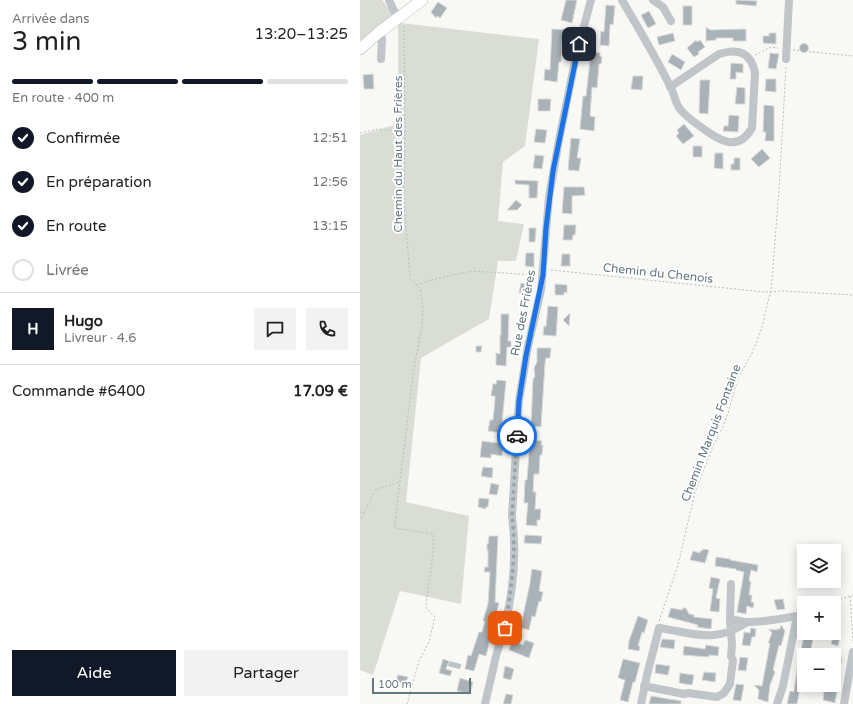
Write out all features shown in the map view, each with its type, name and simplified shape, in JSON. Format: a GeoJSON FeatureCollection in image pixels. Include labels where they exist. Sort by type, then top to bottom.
{"type":"FeatureCollection","features":[{"type":"Feature","properties":{"kind":"main road"},"geometry":{"type":"LineString","coordinates":[[360,49],[378,33],[422,0]]}},
{"type":"Feature","properties":{"kind":"street"},"geometry":{"type":"LineString","coordinates":[[389,0],[399,17]]}},
{"type":"Feature","properties":{"kind":"street","name":"Rue des Frières"},"geometry":{"type":"LineString","coordinates":[[485,704],[494,664],[505,628],[512,588],[514,530],[512,516],[519,401],[528,346],[544,272],[547,220],[557,152],[576,56],[591,0]]}},
{"type":"Feature","properties":{"kind":"street"},"geometry":{"type":"LineString","coordinates":[[622,0],[670,86],[679,108],[706,131],[722,141],[732,142],[744,140],[752,128],[755,73],[754,65],[750,58],[740,52],[734,51],[719,54],[680,82],[670,86]]}},
{"type":"Feature","properties":{"kind":"street"},"geometry":{"type":"LineString","coordinates":[[653,0],[664,7],[671,21]]}},
{"type":"Feature","properties":{"kind":"street"},"geometry":{"type":"LineString","coordinates":[[786,59],[789,0]]}},
{"type":"Feature","properties":{"kind":"street"},"geometry":{"type":"LineString","coordinates":[[378,33],[382,39],[381,59]]}},
{"type":"Feature","properties":{"kind":"street"},"geometry":{"type":"LineString","coordinates":[[644,686],[684,694],[688,693],[717,697],[724,693],[730,684],[733,660],[731,656],[732,645],[730,621],[731,584]]}},
{"type":"Feature","properties":{"kind":"street"},"geometry":{"type":"LineString","coordinates":[[730,621],[736,619],[746,622],[798,616],[783,686],[777,704]]}},
{"type":"Feature","properties":{"kind":"street"},"geometry":{"type":"LineString","coordinates":[[641,704],[644,686],[659,628],[696,636],[714,636],[722,635],[731,630],[737,629],[746,622]]}},
{"type":"Feature","properties":{"kind":"street"},"geometry":{"type":"LineString","coordinates":[[844,704],[853,652]]}},
{"type":"Feature","properties":{"kind":"path","name":"Chemin du Haut des Frières"},"geometry":{"type":"LineString","coordinates":[[399,17],[404,26],[404,210],[410,278],[420,290],[422,327],[414,367],[395,528],[433,534],[434,542],[426,608],[435,617],[429,642],[419,661],[407,704]]}},
{"type":"Feature","properties":{"kind":"path"},"geometry":{"type":"LineString","coordinates":[[750,58],[771,47],[853,56]]}},
{"type":"Feature","properties":{"kind":"path","name":"Chemin Marquis Fontaine"},"geometry":{"type":"LineString","coordinates":[[659,628],[661,614],[678,564],[695,492],[713,446],[722,429],[738,378],[757,341],[771,292],[779,189],[786,59]]}},
{"type":"Feature","properties":{"kind":"path"},"geometry":{"type":"LineString","coordinates":[[360,133],[377,129],[405,132]]}},
{"type":"Feature","properties":{"kind":"path","name":"Chemin du Chenois"},"geometry":{"type":"LineString","coordinates":[[416,285],[435,279],[472,271],[544,272],[771,292],[783,291],[853,295]]}},
{"type":"Feature","properties":{"kind":"path"},"geometry":{"type":"LineString","coordinates":[[360,520],[376,490],[400,482]]}},
{"type":"Feature","properties":{"kind":"path"},"geometry":{"type":"LineString","coordinates":[[360,512],[364,514]]}},
{"type":"Feature","properties":{"kind":"path"},"geometry":{"type":"LineString","coordinates":[[841,599],[853,595]]}},
{"type":"Feature","properties":{"kind":"path"},"geometry":{"type":"LineString","coordinates":[[850,596],[853,642]]}},
{"type":"Feature","properties":{"kind":"shaded area"},"geometry":{"type":"Polygon","coordinates":[[[360,0],[382,0],[394,15],[360,41],[360,0]]]}},
{"type":"Feature","properties":{"kind":"shaded area"},"geometry":{"type":"Polygon","coordinates":[[[401,23],[539,39],[525,146],[503,162],[498,221],[524,224],[516,261],[498,261],[489,319],[421,358],[406,502],[469,516],[461,604],[400,591],[373,675],[360,670],[360,135],[398,124],[398,24],[401,23]]]}},
{"type":"Feature","properties":{"kind":"shaded area"},"geometry":{"type":"Polygon","coordinates":[[[449,661],[461,664],[461,667],[459,669],[448,666],[449,661]]]}},
{"type":"Feature","properties":{"kind":"building"},"geometry":{"type":"Polygon","coordinates":[[[566,0],[577,0],[572,23],[561,20],[566,0]]]}},
{"type":"Feature","properties":{"kind":"building"},"geometry":{"type":"Polygon","coordinates":[[[736,0],[757,1],[756,6],[736,4],[736,0]]]}},
{"type":"Feature","properties":{"kind":"building"},"geometry":{"type":"Polygon","coordinates":[[[438,2],[447,8],[440,18],[437,16],[436,18],[431,12],[438,2]]]}},
{"type":"Feature","properties":{"kind":"building"},"geometry":{"type":"Polygon","coordinates":[[[606,5],[615,6],[613,25],[610,24],[609,46],[600,45],[601,31],[604,32],[606,5]]]}},
{"type":"Feature","properties":{"kind":"building"},"geometry":{"type":"Polygon","coordinates":[[[683,6],[692,6],[692,25],[683,25],[683,6]]]}},
{"type":"Feature","properties":{"kind":"building"},"geometry":{"type":"Polygon","coordinates":[[[649,11],[656,24],[648,28],[641,15],[649,11]]]}},
{"type":"Feature","properties":{"kind":"building"},"geometry":{"type":"Polygon","coordinates":[[[706,27],[710,30],[746,29],[746,41],[733,41],[733,38],[716,38],[716,40],[706,41],[706,27]]]}},
{"type":"Feature","properties":{"kind":"building"},"geometry":{"type":"Polygon","coordinates":[[[552,29],[567,30],[566,41],[562,41],[561,62],[559,62],[557,82],[544,80],[545,69],[550,70],[552,29]]]}},
{"type":"Feature","properties":{"kind":"building"},"geometry":{"type":"Polygon","coordinates":[[[673,33],[675,41],[659,45],[657,37],[673,33]]]}},
{"type":"Feature","properties":{"kind":"building"},"geometry":{"type":"Polygon","coordinates":[[[769,33],[776,33],[776,44],[763,43],[763,36],[769,36],[769,33]]]}},
{"type":"Feature","properties":{"kind":"building"},"geometry":{"type":"Polygon","coordinates":[[[696,40],[697,42],[700,40],[705,47],[694,57],[687,48],[696,40]]]}},
{"type":"Feature","properties":{"kind":"building"},"geometry":{"type":"Polygon","coordinates":[[[802,44],[806,44],[808,48],[806,52],[802,52],[800,50],[800,46],[802,44]]]}},
{"type":"Feature","properties":{"kind":"building"},"geometry":{"type":"Polygon","coordinates":[[[591,52],[600,53],[600,56],[602,57],[601,64],[599,64],[597,88],[592,87],[590,116],[595,117],[594,131],[580,129],[583,96],[586,96],[591,52]]]}},
{"type":"Feature","properties":{"kind":"building"},"geometry":{"type":"Polygon","coordinates":[[[770,53],[779,54],[776,69],[768,68],[770,53]]]}},
{"type":"Feature","properties":{"kind":"building"},"geometry":{"type":"Polygon","coordinates":[[[672,54],[685,62],[681,70],[668,62],[672,54]]]}},
{"type":"Feature","properties":{"kind":"building"},"geometry":{"type":"Polygon","coordinates":[[[731,63],[743,64],[743,73],[736,72],[736,79],[730,79],[731,63]]]}},
{"type":"Feature","properties":{"kind":"building"},"geometry":{"type":"Polygon","coordinates":[[[373,74],[374,89],[364,89],[363,75],[373,74]]]}},
{"type":"Feature","properties":{"kind":"building"},"geometry":{"type":"Polygon","coordinates":[[[633,76],[643,76],[642,90],[631,89],[633,76]]]}},
{"type":"Feature","properties":{"kind":"building"},"geometry":{"type":"Polygon","coordinates":[[[766,79],[776,79],[776,92],[765,91],[766,79]]]}},
{"type":"Feature","properties":{"kind":"building"},"geometry":{"type":"Polygon","coordinates":[[[700,80],[710,80],[708,114],[699,113],[700,80]]]}},
{"type":"Feature","properties":{"kind":"building"},"geometry":{"type":"Polygon","coordinates":[[[737,87],[745,88],[745,104],[735,104],[737,87]]]}},
{"type":"Feature","properties":{"kind":"building"},"geometry":{"type":"Polygon","coordinates":[[[538,99],[551,99],[550,111],[538,111],[538,99]]]}},
{"type":"Feature","properties":{"kind":"building"},"geometry":{"type":"Polygon","coordinates":[[[764,105],[774,106],[774,141],[765,141],[766,132],[763,132],[764,105]]]}},
{"type":"Feature","properties":{"kind":"building"},"geometry":{"type":"Polygon","coordinates":[[[729,115],[739,116],[738,132],[723,131],[724,126],[728,126],[729,115]]]}},
{"type":"Feature","properties":{"kind":"building"},"geometry":{"type":"Polygon","coordinates":[[[684,124],[694,136],[683,144],[676,136],[679,133],[677,130],[684,124]]]}},
{"type":"Feature","properties":{"kind":"building"},"geometry":{"type":"Polygon","coordinates":[[[536,129],[547,130],[545,143],[534,142],[536,129]]]}},
{"type":"Feature","properties":{"kind":"building"},"geometry":{"type":"Polygon","coordinates":[[[571,138],[580,139],[577,158],[581,158],[579,171],[568,170],[571,138]]]}},
{"type":"Feature","properties":{"kind":"building"},"geometry":{"type":"Polygon","coordinates":[[[693,146],[702,146],[702,157],[693,157],[693,146]]]}},
{"type":"Feature","properties":{"kind":"building"},"geometry":{"type":"Polygon","coordinates":[[[762,149],[770,158],[759,167],[751,159],[762,149]]]}},
{"type":"Feature","properties":{"kind":"building"},"geometry":{"type":"Polygon","coordinates":[[[715,153],[723,153],[723,169],[714,168],[715,153]]]}},
{"type":"Feature","properties":{"kind":"building"},"geometry":{"type":"Polygon","coordinates":[[[535,155],[544,156],[542,169],[533,168],[535,155]]]}},
{"type":"Feature","properties":{"kind":"building"},"geometry":{"type":"Polygon","coordinates":[[[734,158],[740,158],[740,170],[731,170],[731,164],[734,164],[734,158]]]}},
{"type":"Feature","properties":{"kind":"building"},"geometry":{"type":"Polygon","coordinates":[[[515,180],[538,181],[537,198],[529,198],[529,185],[515,184],[515,180]]]}},
{"type":"Feature","properties":{"kind":"building"},"geometry":{"type":"Polygon","coordinates":[[[564,187],[584,187],[585,195],[572,196],[572,214],[562,213],[564,187]]]}},
{"type":"Feature","properties":{"kind":"building"},"geometry":{"type":"Polygon","coordinates":[[[516,200],[522,205],[517,210],[507,210],[516,200]]]}},
{"type":"Feature","properties":{"kind":"building"},"geometry":{"type":"Polygon","coordinates":[[[564,225],[576,225],[575,235],[573,235],[572,240],[563,240],[564,225]]]}},
{"type":"Feature","properties":{"kind":"building"},"geometry":{"type":"Polygon","coordinates":[[[529,228],[536,228],[535,242],[529,242],[529,228]]]}},
{"type":"Feature","properties":{"kind":"building"},"geometry":{"type":"Polygon","coordinates":[[[526,253],[534,253],[534,267],[525,266],[526,253]]]}},
{"type":"Feature","properties":{"kind":"building"},"geometry":{"type":"Polygon","coordinates":[[[562,254],[570,254],[570,266],[561,266],[562,254]]]}},
{"type":"Feature","properties":{"kind":"building"},"geometry":{"type":"Polygon","coordinates":[[[521,283],[531,285],[529,295],[519,293],[521,283]]]}},
{"type":"Feature","properties":{"kind":"building"},"geometry":{"type":"Polygon","coordinates":[[[555,284],[567,285],[567,293],[564,292],[564,295],[555,295],[555,284]]]}},
{"type":"Feature","properties":{"kind":"building"},"geometry":{"type":"Polygon","coordinates":[[[548,306],[558,307],[556,336],[543,335],[544,326],[546,327],[548,306]]]}},
{"type":"Feature","properties":{"kind":"building"},"geometry":{"type":"Polygon","coordinates":[[[570,313],[569,326],[563,320],[570,313]]]}},
{"type":"Feature","properties":{"kind":"building"},"geometry":{"type":"Polygon","coordinates":[[[501,314],[509,314],[508,341],[511,341],[511,347],[507,347],[506,366],[496,365],[496,353],[500,354],[501,314]]]}},
{"type":"Feature","properties":{"kind":"building"},"geometry":{"type":"Polygon","coordinates":[[[476,346],[482,346],[481,352],[476,352],[476,346]]]}},
{"type":"Feature","properties":{"kind":"building"},"geometry":{"type":"Polygon","coordinates":[[[537,348],[551,348],[550,358],[546,358],[545,363],[541,427],[531,426],[533,380],[535,377],[534,368],[537,362],[537,348]]]}},
{"type":"Feature","properties":{"kind":"building"},"geometry":{"type":"Polygon","coordinates":[[[497,380],[506,381],[501,433],[488,431],[490,420],[493,420],[495,396],[491,396],[493,384],[496,384],[497,380]]]}},
{"type":"Feature","properties":{"kind":"building"},"geometry":{"type":"Polygon","coordinates":[[[498,436],[504,437],[502,456],[491,454],[491,458],[480,457],[482,441],[497,443],[498,436]]]}},
{"type":"Feature","properties":{"kind":"building"},"geometry":{"type":"Polygon","coordinates":[[[530,440],[542,441],[541,445],[543,445],[542,455],[540,455],[539,474],[534,474],[533,492],[536,492],[535,509],[541,509],[540,520],[537,520],[537,526],[526,525],[528,503],[524,503],[530,440]]]}},
{"type":"Feature","properties":{"kind":"building"},"geometry":{"type":"Polygon","coordinates":[[[483,467],[493,468],[492,478],[481,476],[483,467]]]}},
{"type":"Feature","properties":{"kind":"building"},"geometry":{"type":"Polygon","coordinates":[[[491,483],[499,485],[497,495],[489,494],[491,483]]]}},
{"type":"Feature","properties":{"kind":"building"},"geometry":{"type":"Polygon","coordinates":[[[479,498],[489,499],[488,507],[486,507],[486,509],[478,507],[479,498]]]}},
{"type":"Feature","properties":{"kind":"building"},"geometry":{"type":"Polygon","coordinates":[[[525,535],[542,536],[541,544],[524,543],[525,535]]]}},
{"type":"Feature","properties":{"kind":"building"},"geometry":{"type":"Polygon","coordinates":[[[489,536],[498,536],[495,602],[499,603],[486,656],[479,654],[474,671],[465,669],[468,655],[471,656],[479,632],[482,632],[485,621],[483,621],[488,604],[490,572],[484,572],[485,567],[488,567],[487,544],[489,536]]]}},
{"type":"Feature","properties":{"kind":"building"},"geometry":{"type":"Polygon","coordinates":[[[703,549],[709,550],[705,563],[690,560],[693,551],[700,553],[703,549]]]}},
{"type":"Feature","properties":{"kind":"building"},"geometry":{"type":"Polygon","coordinates":[[[716,557],[758,565],[757,572],[751,570],[749,595],[752,595],[751,602],[754,603],[753,608],[747,606],[746,614],[737,612],[744,572],[736,569],[715,566],[716,557]]]}},
{"type":"Feature","properties":{"kind":"building"},"geometry":{"type":"Polygon","coordinates":[[[532,569],[542,571],[539,591],[543,592],[535,617],[532,616],[529,630],[518,627],[519,620],[522,621],[532,569]]]}},
{"type":"Feature","properties":{"kind":"building"},"geometry":{"type":"Polygon","coordinates":[[[711,577],[720,579],[716,598],[720,599],[719,612],[710,611],[713,589],[709,588],[711,577]]]}},
{"type":"Feature","properties":{"kind":"building"},"geometry":{"type":"Polygon","coordinates":[[[783,599],[785,609],[777,610],[774,600],[783,599]]]}},
{"type":"Feature","properties":{"kind":"building"},"geometry":{"type":"Polygon","coordinates":[[[671,608],[682,610],[683,608],[686,608],[689,614],[694,615],[694,617],[712,619],[711,629],[697,627],[698,625],[668,617],[671,608]]]}},
{"type":"Feature","properties":{"kind":"building"},"geometry":{"type":"Polygon","coordinates":[[[638,616],[648,620],[644,633],[642,632],[638,646],[640,646],[639,651],[628,649],[629,641],[638,616]]]}},
{"type":"Feature","properties":{"kind":"building"},"geometry":{"type":"Polygon","coordinates":[[[781,625],[785,631],[781,646],[779,645],[773,670],[775,672],[770,685],[768,702],[758,699],[759,690],[754,685],[762,686],[770,643],[768,643],[772,633],[769,629],[780,629],[781,625]]]}},
{"type":"Feature","properties":{"kind":"building"},"geometry":{"type":"Polygon","coordinates":[[[751,628],[756,629],[755,637],[752,637],[750,646],[742,645],[744,632],[750,633],[751,628]]]}},
{"type":"Feature","properties":{"kind":"building"},"geometry":{"type":"Polygon","coordinates":[[[662,639],[675,640],[674,649],[660,647],[662,639]]]}},
{"type":"Feature","properties":{"kind":"building"},"geometry":{"type":"Polygon","coordinates":[[[525,640],[534,643],[529,658],[509,650],[512,641],[523,645],[525,640]]]}},
{"type":"Feature","properties":{"kind":"building"},"geometry":{"type":"Polygon","coordinates":[[[803,640],[813,640],[811,648],[801,648],[803,640]]]}},
{"type":"Feature","properties":{"kind":"building"},"geometry":{"type":"Polygon","coordinates":[[[832,640],[839,640],[838,646],[831,644],[832,640]]]}},
{"type":"Feature","properties":{"kind":"building"},"geometry":{"type":"Polygon","coordinates":[[[706,645],[719,647],[718,656],[709,655],[709,657],[683,655],[684,646],[705,649],[706,645]]]}},
{"type":"Feature","properties":{"kind":"building"},"geometry":{"type":"Polygon","coordinates":[[[740,657],[748,658],[746,671],[738,670],[740,657]]]}},
{"type":"Feature","properties":{"kind":"building"},"geometry":{"type":"Polygon","coordinates":[[[443,659],[449,661],[446,669],[452,671],[450,676],[439,673],[443,659]]]}},
{"type":"Feature","properties":{"kind":"building"},"geometry":{"type":"Polygon","coordinates":[[[623,659],[640,663],[628,702],[620,700],[625,680],[618,678],[623,659]]]}},
{"type":"Feature","properties":{"kind":"building"},"geometry":{"type":"Polygon","coordinates":[[[656,664],[670,666],[668,675],[655,673],[656,664]]]}},
{"type":"Feature","properties":{"kind":"building"},"geometry":{"type":"Polygon","coordinates":[[[505,666],[514,669],[511,680],[503,678],[505,666]]]}},
{"type":"Feature","properties":{"kind":"building"},"geometry":{"type":"Polygon","coordinates":[[[797,670],[797,692],[799,692],[797,704],[787,704],[790,691],[794,692],[797,670]]]}},
{"type":"Feature","properties":{"kind":"building"},"geometry":{"type":"Polygon","coordinates":[[[704,672],[716,673],[715,682],[702,680],[704,672]]]}},
{"type":"Feature","properties":{"kind":"building"},"geometry":{"type":"Polygon","coordinates":[[[680,673],[694,675],[692,685],[679,683],[680,673]]]}},
{"type":"Feature","properties":{"kind":"building"},"geometry":{"type":"Polygon","coordinates":[[[398,675],[408,677],[405,684],[396,681],[398,675]]]}},
{"type":"Feature","properties":{"kind":"building"},"geometry":{"type":"Polygon","coordinates":[[[460,678],[473,682],[470,694],[457,691],[460,678]]]}},
{"type":"Feature","properties":{"kind":"building"},"geometry":{"type":"Polygon","coordinates":[[[736,684],[744,685],[741,701],[733,700],[736,684]]]}},
{"type":"Feature","properties":{"kind":"building"},"geometry":{"type":"Polygon","coordinates":[[[824,692],[837,692],[835,703],[823,700],[824,692]]]}},
{"type":"Feature","properties":{"kind":"building"},"geometry":{"type":"Polygon","coordinates":[[[506,694],[513,695],[511,704],[503,704],[506,694]]]}},
{"type":"Feature","properties":{"kind":"building"},"geometry":{"type":"Polygon","coordinates":[[[651,696],[681,701],[681,704],[649,704],[651,696]]]}},
{"type":"Feature","properties":{"kind":"way so far"},"geometry":{"type":"LineString","coordinates":[[505,628],[512,588],[514,530],[512,516],[517,436]]}},
{"type":"Feature","properties":{"kind":"route"},"geometry":{"type":"LineString","coordinates":[[517,436],[519,401],[526,356],[544,270],[546,228],[553,171],[579,44]]}}]}
